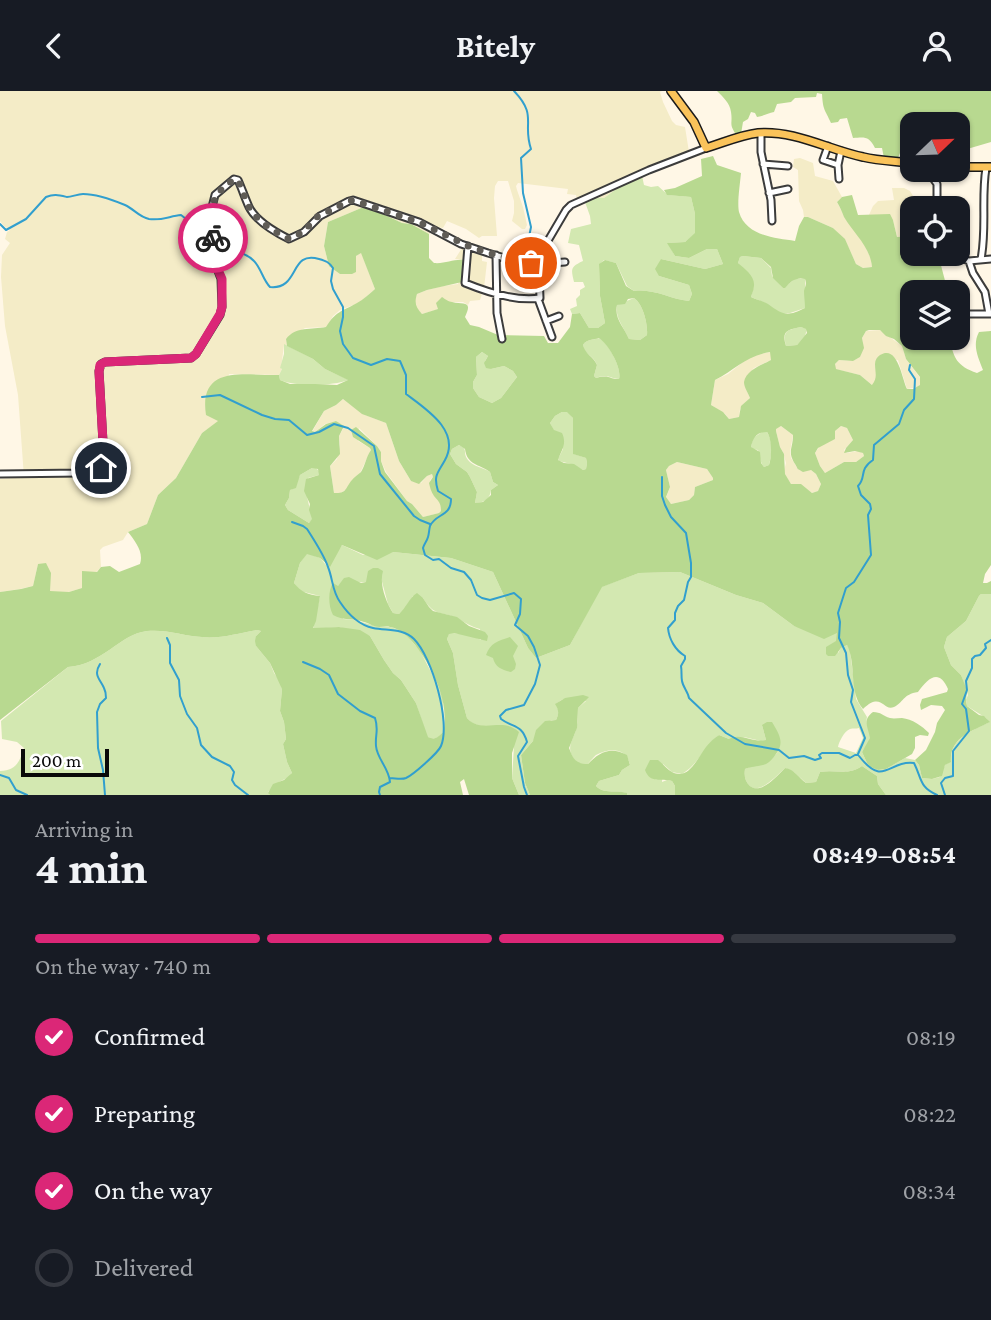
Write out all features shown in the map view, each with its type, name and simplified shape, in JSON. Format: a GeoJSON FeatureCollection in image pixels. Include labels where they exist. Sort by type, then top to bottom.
{"type":"FeatureCollection","features":[{"type":"Feature","properties":{"kind":"main road"},"geometry":{"type":"LineString","coordinates":[[671,91],[694,122],[706,148],[761,133],[785,135],[863,157],[900,162]]}},
{"type":"Feature","properties":{"kind":"main road"},"geometry":{"type":"LineString","coordinates":[[970,167],[988,167]]}},
{"type":"Feature","properties":{"kind":"street"},"geometry":{"type":"LineString","coordinates":[[761,133],[761,152],[772,221]]}},
{"type":"Feature","properties":{"kind":"street"},"geometry":{"type":"LineString","coordinates":[[828,146],[824,160],[838,165]]}},
{"type":"Feature","properties":{"kind":"street"},"geometry":{"type":"LineString","coordinates":[[552,337],[538,299],[540,294],[537,263],[566,210],[571,205],[649,170],[706,148]]}},
{"type":"Feature","properties":{"kind":"street"},"geometry":{"type":"LineString","coordinates":[[839,179],[841,151]]}},
{"type":"Feature","properties":{"kind":"street"},"geometry":{"type":"LineString","coordinates":[[763,163],[788,166]]}},
{"type":"Feature","properties":{"kind":"street"},"geometry":{"type":"LineString","coordinates":[[981,259],[982,212],[988,167]]}},
{"type":"Feature","properties":{"kind":"street"},"geometry":{"type":"LineString","coordinates":[[0,474],[81,473],[101,468],[104,460],[100,365],[105,362],[191,358],[196,354],[222,307],[222,279],[215,263],[212,207],[215,195],[235,179],[238,180],[248,206],[255,215],[289,239],[303,232],[320,216],[351,200],[419,222],[468,246],[521,263],[565,262]]}},
{"type":"Feature","properties":{"kind":"street"},"geometry":{"type":"LineString","coordinates":[[769,193],[788,189]]}},
{"type":"Feature","properties":{"kind":"street"},"geometry":{"type":"LineString","coordinates":[[982,212],[991,211]]}},
{"type":"Feature","properties":{"kind":"street"},"geometry":{"type":"LineString","coordinates":[[468,246],[465,283],[497,294],[538,299]]}},
{"type":"Feature","properties":{"kind":"street"},"geometry":{"type":"LineString","coordinates":[[496,255],[498,324],[502,339]]}},
{"type":"Feature","properties":{"kind":"street"},"geometry":{"type":"LineString","coordinates":[[970,261],[991,259]]}},
{"type":"Feature","properties":{"kind":"street"},"geometry":{"type":"LineString","coordinates":[[970,264],[985,292],[990,314],[970,314]]}},
{"type":"Feature","properties":{"kind":"street"},"geometry":{"type":"LineString","coordinates":[[546,321],[559,316]]}},
{"type":"Feature","properties":{"kind":"shaded area"},"geometry":{"type":"Polygon","coordinates":[[[0,91],[662,91],[663,102],[672,121],[685,127],[689,152],[623,184],[604,198],[577,199],[576,195],[567,194],[568,189],[518,183],[516,186],[527,225],[525,229],[512,221],[514,201],[508,181],[498,181],[494,198],[497,236],[479,238],[447,221],[443,228],[436,227],[429,234],[366,206],[328,222],[324,246],[329,266],[356,271],[356,256],[361,252],[375,289],[359,303],[340,310],[327,327],[305,328],[286,339],[287,346],[284,345],[279,375],[229,374],[219,421],[202,433],[176,478],[158,495],[147,524],[128,532],[123,540],[100,550],[101,567],[82,588],[69,592],[49,592],[38,564],[33,586],[0,592],[0,479],[24,477],[18,395],[5,326],[1,277],[2,255],[10,243],[5,239],[10,230],[0,221],[0,91]]]}},
{"type":"Feature","properties":{"kind":"shaded area"},"geometry":{"type":"Polygon","coordinates":[[[800,158],[813,163],[815,176],[833,181],[842,197],[837,202],[845,218],[864,243],[872,267],[863,268],[856,264],[845,240],[833,228],[804,217],[799,201],[798,170],[793,167],[794,159],[800,158]]]}},
{"type":"Feature","properties":{"kind":"shaded area"},"geometry":{"type":"Polygon","coordinates":[[[892,188],[904,188],[913,196],[900,196],[900,237],[897,237],[893,220],[869,215],[878,201],[894,200],[892,188]]]}},
{"type":"Feature","properties":{"kind":"shaded area"},"geometry":{"type":"Polygon","coordinates":[[[462,248],[482,255],[482,261],[487,262],[480,300],[470,301],[468,305],[453,302],[422,314],[414,301],[417,294],[458,284],[464,260],[455,259],[462,248]]]}},
{"type":"Feature","properties":{"kind":"shaded area"},"geometry":{"type":"Polygon","coordinates":[[[880,330],[900,345],[900,350],[903,350],[906,359],[921,379],[918,387],[907,389],[898,360],[877,358],[877,376],[872,385],[860,375],[835,369],[839,360],[852,361],[860,357],[862,338],[866,331],[880,330]]]}},
{"type":"Feature","properties":{"kind":"shaded area"},"geometry":{"type":"Polygon","coordinates":[[[771,352],[771,360],[754,368],[746,378],[746,389],[750,398],[740,409],[739,417],[729,419],[711,405],[715,380],[728,374],[748,358],[771,352]]]}},
{"type":"Feature","properties":{"kind":"shaded area"},"geometry":{"type":"Polygon","coordinates":[[[343,399],[365,415],[386,423],[399,461],[411,481],[421,483],[432,474],[430,480],[441,506],[439,513],[423,517],[407,501],[386,472],[381,461],[381,452],[359,428],[358,441],[371,450],[360,473],[347,489],[339,494],[334,493],[330,466],[337,459],[339,436],[343,429],[336,421],[312,432],[324,411],[343,399]]]}},
{"type":"Feature","properties":{"kind":"shaded area"},"geometry":{"type":"Polygon","coordinates":[[[781,426],[793,435],[791,458],[798,469],[811,470],[816,474],[821,484],[818,491],[812,493],[799,484],[791,484],[786,477],[786,463],[776,431],[776,428],[781,426]]]}},
{"type":"Feature","properties":{"kind":"shaded area"},"geometry":{"type":"Polygon","coordinates":[[[841,426],[847,428],[853,440],[844,450],[847,453],[858,451],[864,456],[856,462],[844,462],[825,473],[815,453],[820,446],[834,439],[835,431],[841,426]]]}},
{"type":"Feature","properties":{"kind":"shaded area"},"geometry":{"type":"Polygon","coordinates":[[[677,462],[707,469],[713,480],[695,487],[694,495],[689,500],[671,504],[666,498],[670,487],[666,470],[677,462]]]}},
{"type":"Feature","properties":{"kind":"green space"},"geometry":{"type":"Polygon","coordinates":[[[717,91],[991,91],[991,142],[970,148],[970,112],[900,112],[900,153],[898,158],[884,158],[882,148],[875,148],[869,139],[853,138],[847,118],[831,123],[822,94],[817,93],[816,97],[795,98],[791,102],[777,104],[774,112],[762,116],[757,117],[751,112],[743,122],[741,134],[737,136],[726,100],[717,91]]]}},
{"type":"Feature","properties":{"kind":"green space"},"geometry":{"type":"Polygon","coordinates":[[[713,156],[717,165],[741,173],[739,212],[748,226],[755,231],[770,237],[795,241],[799,226],[804,217],[808,217],[833,228],[845,239],[856,264],[863,268],[872,267],[861,240],[837,202],[842,197],[852,195],[858,215],[890,214],[897,237],[900,237],[900,266],[941,266],[945,280],[900,280],[900,344],[880,330],[866,331],[862,338],[864,348],[860,357],[853,361],[839,360],[835,364],[836,369],[860,375],[872,385],[876,377],[876,360],[880,355],[891,354],[898,364],[907,389],[913,389],[920,385],[920,377],[906,359],[903,350],[953,350],[957,360],[977,373],[983,370],[976,351],[977,337],[979,332],[991,331],[991,565],[983,583],[991,581],[991,594],[979,596],[966,621],[947,637],[944,647],[951,665],[961,675],[967,690],[967,706],[990,722],[969,732],[958,741],[951,754],[951,762],[945,765],[942,776],[922,778],[915,760],[926,750],[945,710],[942,706],[931,705],[921,710],[920,705],[922,699],[947,692],[948,689],[941,679],[933,677],[918,692],[909,695],[894,707],[874,702],[863,709],[858,702],[854,686],[852,661],[847,645],[835,656],[826,654],[826,647],[836,641],[837,633],[824,639],[794,626],[763,603],[680,572],[639,573],[602,587],[570,645],[536,658],[528,648],[493,572],[451,558],[393,552],[377,560],[342,545],[330,567],[320,558],[307,554],[300,563],[294,583],[305,593],[320,596],[313,628],[339,627],[360,630],[370,636],[416,703],[428,737],[433,738],[444,731],[444,706],[440,689],[423,656],[399,630],[333,615],[329,603],[331,586],[333,583],[338,586],[344,578],[349,577],[361,583],[366,582],[368,571],[378,568],[383,571],[384,593],[393,613],[399,614],[417,593],[433,611],[457,617],[469,626],[485,632],[487,641],[454,633],[449,634],[447,639],[453,653],[467,718],[479,725],[506,725],[519,732],[512,753],[512,778],[519,795],[469,795],[464,779],[460,782],[463,795],[270,795],[268,793],[273,784],[292,773],[283,744],[286,739],[280,711],[282,689],[270,663],[256,646],[256,636],[261,631],[257,630],[209,637],[161,631],[137,633],[91,661],[68,667],[0,720],[0,592],[33,586],[38,564],[46,563],[51,573],[50,591],[69,592],[82,588],[82,571],[97,572],[101,567],[110,566],[119,572],[140,564],[140,551],[128,532],[147,524],[158,495],[176,478],[202,433],[218,421],[206,415],[206,398],[210,387],[217,380],[240,374],[279,375],[280,380],[290,384],[337,385],[348,380],[287,346],[286,339],[299,330],[326,327],[336,315],[375,289],[361,253],[356,256],[356,272],[352,274],[340,274],[329,266],[324,246],[328,222],[366,206],[429,234],[429,258],[434,263],[464,260],[462,282],[417,294],[416,305],[422,314],[438,309],[436,303],[442,297],[468,306],[465,317],[470,325],[498,335],[544,336],[548,343],[558,343],[570,327],[572,314],[580,313],[589,328],[598,328],[605,323],[600,296],[599,264],[605,260],[616,263],[626,286],[634,291],[648,291],[689,301],[692,294],[689,285],[659,276],[655,269],[661,259],[705,269],[723,264],[717,249],[707,249],[689,258],[675,256],[667,243],[685,242],[695,233],[695,214],[691,197],[667,195],[664,190],[702,176],[701,159],[713,156]],[[743,256],[738,263],[753,279],[751,297],[785,313],[794,313],[805,308],[805,279],[796,279],[783,288],[773,278],[771,267],[761,258],[743,256]],[[634,298],[628,299],[625,304],[617,305],[618,319],[629,339],[640,340],[647,335],[646,320],[637,301],[634,298]],[[801,327],[785,334],[786,346],[797,345],[807,333],[806,329],[801,327]],[[599,338],[583,345],[597,365],[594,376],[619,379],[617,363],[611,351],[599,338]],[[482,352],[476,357],[477,375],[473,388],[479,397],[492,403],[501,398],[517,377],[504,366],[486,368],[484,363],[488,356],[482,352]],[[770,352],[715,380],[711,405],[729,419],[739,417],[741,406],[750,398],[744,384],[745,378],[755,368],[771,360],[770,352]],[[343,399],[324,411],[312,431],[336,421],[344,426],[339,436],[340,454],[330,466],[334,493],[344,491],[361,472],[371,450],[353,437],[351,430],[356,427],[377,446],[385,472],[423,517],[441,511],[429,483],[432,474],[419,484],[411,481],[399,461],[386,423],[362,414],[343,399]],[[562,412],[550,423],[554,430],[562,433],[564,440],[558,460],[586,469],[586,458],[573,454],[573,418],[567,412],[562,412]],[[781,426],[776,429],[784,454],[785,474],[791,484],[801,484],[812,493],[818,491],[821,484],[816,474],[811,470],[803,472],[798,469],[793,460],[793,435],[781,426]],[[841,426],[835,431],[835,439],[818,448],[815,453],[825,473],[844,462],[856,462],[864,456],[863,453],[855,451],[844,453],[853,440],[847,428],[841,426]],[[767,432],[754,438],[751,447],[760,452],[764,467],[769,465],[771,448],[767,432]],[[459,445],[452,449],[450,454],[470,477],[477,492],[475,503],[483,502],[498,485],[493,482],[490,472],[471,461],[465,449],[459,445]],[[677,462],[666,470],[670,487],[666,497],[671,504],[689,500],[694,495],[695,487],[713,480],[707,469],[677,462]],[[312,468],[300,475],[296,488],[290,490],[285,505],[288,510],[309,523],[312,519],[310,504],[304,491],[306,479],[319,475],[318,469],[312,468]]]}},
{"type":"Feature","properties":{"kind":"green space"},"geometry":{"type":"Polygon","coordinates":[[[641,171],[644,185],[658,186],[668,195],[691,197],[696,233],[685,242],[668,243],[675,256],[689,258],[707,249],[717,249],[723,264],[705,269],[661,259],[659,276],[689,285],[692,294],[689,301],[648,291],[634,291],[627,286],[616,263],[604,260],[599,265],[600,296],[605,323],[598,328],[589,328],[580,313],[572,314],[570,309],[577,306],[576,299],[580,290],[585,287],[583,282],[574,282],[572,274],[572,269],[583,261],[579,245],[568,243],[571,229],[591,224],[585,202],[577,205],[577,199],[604,198],[641,171]]]}},
{"type":"Feature","properties":{"kind":"green space"},"geometry":{"type":"Polygon","coordinates":[[[743,256],[761,258],[771,268],[772,276],[783,288],[795,279],[805,279],[805,308],[782,314],[751,297],[754,286],[738,263],[743,256]]]}},
{"type":"Feature","properties":{"kind":"green space"},"geometry":{"type":"Polygon","coordinates":[[[634,298],[642,309],[647,325],[647,335],[640,340],[629,339],[617,315],[617,305],[634,298]]]}},
{"type":"Feature","properties":{"kind":"green space"},"geometry":{"type":"Polygon","coordinates":[[[801,327],[807,329],[805,336],[797,345],[786,346],[787,332],[801,327]]]}},
{"type":"Feature","properties":{"kind":"green space"},"geometry":{"type":"Polygon","coordinates":[[[600,338],[614,357],[619,369],[619,379],[594,376],[597,365],[583,345],[600,338]]]}},
{"type":"Feature","properties":{"kind":"green space"},"geometry":{"type":"Polygon","coordinates":[[[284,344],[349,380],[314,385],[280,380],[284,344]]]}},
{"type":"Feature","properties":{"kind":"green space"},"geometry":{"type":"Polygon","coordinates":[[[482,352],[488,356],[485,361],[491,369],[504,366],[517,377],[501,398],[492,403],[479,397],[473,388],[477,375],[476,357],[482,352]]]}},
{"type":"Feature","properties":{"kind":"green space"},"geometry":{"type":"Polygon","coordinates":[[[562,412],[568,412],[573,418],[573,452],[586,458],[586,469],[558,459],[563,449],[550,423],[562,412]]]}},
{"type":"Feature","properties":{"kind":"green space"},"geometry":{"type":"Polygon","coordinates":[[[767,432],[771,448],[769,465],[764,467],[758,450],[751,447],[753,438],[767,432]]]}},
{"type":"Feature","properties":{"kind":"green space"},"geometry":{"type":"Polygon","coordinates":[[[459,445],[464,448],[470,462],[490,472],[493,482],[498,485],[484,501],[475,503],[477,492],[470,477],[450,454],[452,449],[459,445]]]}},
{"type":"Feature","properties":{"kind":"green space"},"geometry":{"type":"Polygon","coordinates":[[[312,468],[319,471],[319,475],[308,478],[308,503],[313,519],[309,523],[288,510],[285,505],[290,490],[294,488],[300,475],[312,468]]]}},
{"type":"Feature","properties":{"kind":"green space"},"geometry":{"type":"Polygon","coordinates":[[[342,545],[363,555],[393,552],[451,558],[493,572],[528,648],[536,658],[570,645],[601,587],[639,573],[680,572],[763,603],[794,626],[837,632],[838,653],[847,645],[850,650],[856,699],[867,717],[870,740],[862,752],[867,763],[878,770],[886,769],[905,758],[915,760],[922,778],[932,779],[940,777],[945,765],[951,761],[954,746],[958,741],[989,722],[967,706],[968,695],[961,675],[951,665],[944,647],[947,637],[966,621],[979,596],[991,594],[991,795],[886,795],[878,784],[877,776],[862,766],[847,772],[820,772],[816,782],[806,783],[785,768],[768,783],[754,788],[746,780],[745,769],[767,762],[779,750],[762,725],[766,740],[744,737],[729,739],[719,735],[682,774],[672,772],[663,764],[662,782],[672,781],[675,795],[627,795],[603,790],[596,786],[599,781],[619,775],[630,765],[628,759],[622,752],[612,750],[596,755],[588,764],[576,761],[570,745],[576,729],[578,708],[586,701],[570,698],[556,704],[556,720],[551,720],[521,755],[525,783],[530,795],[519,795],[512,778],[514,747],[486,726],[475,724],[467,718],[453,653],[447,639],[449,633],[453,633],[481,640],[480,629],[435,611],[423,598],[413,596],[404,610],[399,614],[393,613],[381,578],[368,577],[367,582],[342,583],[338,586],[343,619],[400,630],[420,651],[443,699],[444,731],[437,738],[427,737],[416,703],[370,636],[339,627],[313,629],[320,596],[300,591],[294,583],[300,563],[307,553],[320,558],[327,566],[342,545]],[[859,728],[850,729],[844,734],[838,747],[856,753],[863,738],[859,728]]]}},
{"type":"Feature","properties":{"kind":"green space"},"geometry":{"type":"Polygon","coordinates":[[[147,631],[209,637],[261,631],[256,636],[256,646],[281,683],[280,711],[286,739],[283,744],[292,773],[268,792],[270,795],[0,795],[0,771],[10,769],[16,764],[24,748],[17,742],[2,739],[1,721],[68,667],[91,661],[137,633],[147,631]]]}},
{"type":"Feature","properties":{"kind":"green space"},"geometry":{"type":"Polygon","coordinates":[[[510,637],[518,646],[513,656],[515,669],[511,672],[499,668],[493,658],[486,655],[492,645],[510,637]]]}},
{"type":"Feature","properties":{"kind":"green space"},"geometry":{"type":"Polygon","coordinates":[[[583,695],[589,697],[578,708],[577,728],[570,752],[578,762],[584,764],[606,752],[616,751],[627,755],[630,765],[619,775],[599,781],[596,786],[627,795],[530,795],[525,783],[521,755],[533,741],[536,730],[545,721],[556,720],[558,712],[555,704],[565,698],[583,695]]]}},
{"type":"Feature","properties":{"kind":"green space"},"geometry":{"type":"Polygon","coordinates":[[[873,712],[890,718],[913,721],[929,733],[928,736],[915,737],[912,754],[886,769],[871,767],[862,752],[870,738],[867,721],[873,712]]]}},
{"type":"Feature","properties":{"kind":"green space"},"geometry":{"type":"Polygon","coordinates":[[[772,722],[777,730],[780,738],[779,750],[769,762],[745,769],[745,778],[750,786],[764,786],[785,768],[806,783],[816,782],[820,772],[847,772],[862,766],[877,776],[878,784],[886,795],[675,795],[672,781],[653,779],[645,770],[650,760],[658,760],[672,772],[683,773],[692,767],[719,735],[729,739],[738,737],[766,740],[762,725],[772,722]]]}},
{"type":"Feature","properties":{"kind":"waterway"},"geometry":{"type":"LineString","coordinates":[[514,91],[528,113],[531,149],[521,158],[523,193],[531,227],[528,242]]}},
{"type":"Feature","properties":{"kind":"waterway"},"geometry":{"type":"LineString","coordinates":[[0,224],[6,230],[26,219],[51,195],[69,197],[83,194],[115,201],[149,219],[181,215],[195,226],[211,227]]}},
{"type":"Feature","properties":{"kind":"waterway"},"geometry":{"type":"LineString","coordinates":[[216,229],[233,241],[240,252],[254,261],[270,287],[286,283],[303,260],[319,259],[329,263],[333,268],[333,289],[343,307],[340,331],[343,344],[353,358],[371,365],[387,359],[400,361],[406,375],[406,394],[431,414],[445,430],[449,449],[436,481],[438,491],[451,499],[450,505],[430,526],[423,548],[425,555],[433,560],[439,559],[451,568],[464,572],[471,580],[477,595],[482,598],[490,600],[514,593],[521,599],[520,614],[515,625],[528,636],[540,665],[535,684],[524,705],[506,710],[500,716],[520,729],[525,736],[527,742],[518,756],[527,795]]}},
{"type":"Feature","properties":{"kind":"waterway"},"geometry":{"type":"LineString","coordinates":[[858,754],[865,738],[851,702],[853,690],[848,675],[846,653],[839,638],[838,613],[846,588],[854,582],[871,555],[868,515],[871,509],[858,486],[864,470],[873,460],[874,445],[899,424],[904,410],[914,399],[915,379],[909,370],[910,365]]}},
{"type":"Feature","properties":{"kind":"waterway"},"geometry":{"type":"LineString","coordinates":[[202,397],[220,395],[262,415],[289,420],[307,435],[334,424],[348,428],[374,446],[380,474],[414,516],[430,524]]}},
{"type":"Feature","properties":{"kind":"waterway"},"geometry":{"type":"LineString","coordinates":[[662,477],[665,505],[671,517],[686,533],[691,563],[691,577],[684,600],[678,606],[675,620],[668,628],[673,644],[685,656],[681,666],[682,679],[689,698],[726,733],[745,744],[779,750],[789,758],[804,756],[815,760],[821,758],[819,755],[822,753],[839,753],[850,758],[858,755]]}},
{"type":"Feature","properties":{"kind":"waterway"},"geometry":{"type":"LineString","coordinates":[[292,522],[307,529],[313,538],[330,571],[337,598],[350,615],[368,627],[410,635],[421,648],[433,674],[444,722],[441,746],[406,778],[390,778]]}},
{"type":"Feature","properties":{"kind":"waterway"},"geometry":{"type":"LineString","coordinates":[[167,638],[170,645],[170,663],[179,680],[180,696],[187,714],[197,728],[201,745],[212,757],[230,766],[234,772],[232,780],[235,785],[248,795]]}},
{"type":"Feature","properties":{"kind":"waterway"},"geometry":{"type":"LineString","coordinates":[[945,795],[941,783],[945,778],[953,776],[953,751],[969,731],[966,709],[962,704],[972,659],[980,655],[986,648],[985,644],[991,640]]}},
{"type":"Feature","properties":{"kind":"waterway"},"geometry":{"type":"LineString","coordinates":[[303,662],[329,675],[338,694],[360,711],[375,718],[377,751],[390,782],[380,787],[380,795]]}},
{"type":"Feature","properties":{"kind":"waterway"},"geometry":{"type":"LineString","coordinates":[[100,664],[97,674],[106,698],[97,712],[98,748],[105,795]]}},
{"type":"Feature","properties":{"kind":"waterway"},"geometry":{"type":"LineString","coordinates":[[859,756],[874,770],[881,771],[905,763],[914,763],[924,786],[937,795]]}},
{"type":"Feature","properties":{"kind":"waterway"},"geometry":{"type":"LineString","coordinates":[[0,775],[9,778],[16,790],[27,795]]}},
{"type":"Feature","properties":{"kind":"way so far"},"geometry":{"type":"LineString","coordinates":[[213,238],[212,207],[215,197],[235,179],[242,187],[248,206],[255,215],[289,239],[303,232],[317,217],[353,200],[419,222],[468,246],[521,263],[531,263]]}},
{"type":"Feature","properties":{"kind":"route"},"geometry":{"type":"LineString","coordinates":[[101,468],[104,460],[99,367],[105,362],[195,356],[222,307],[222,279],[215,263],[213,238]]}}]}
